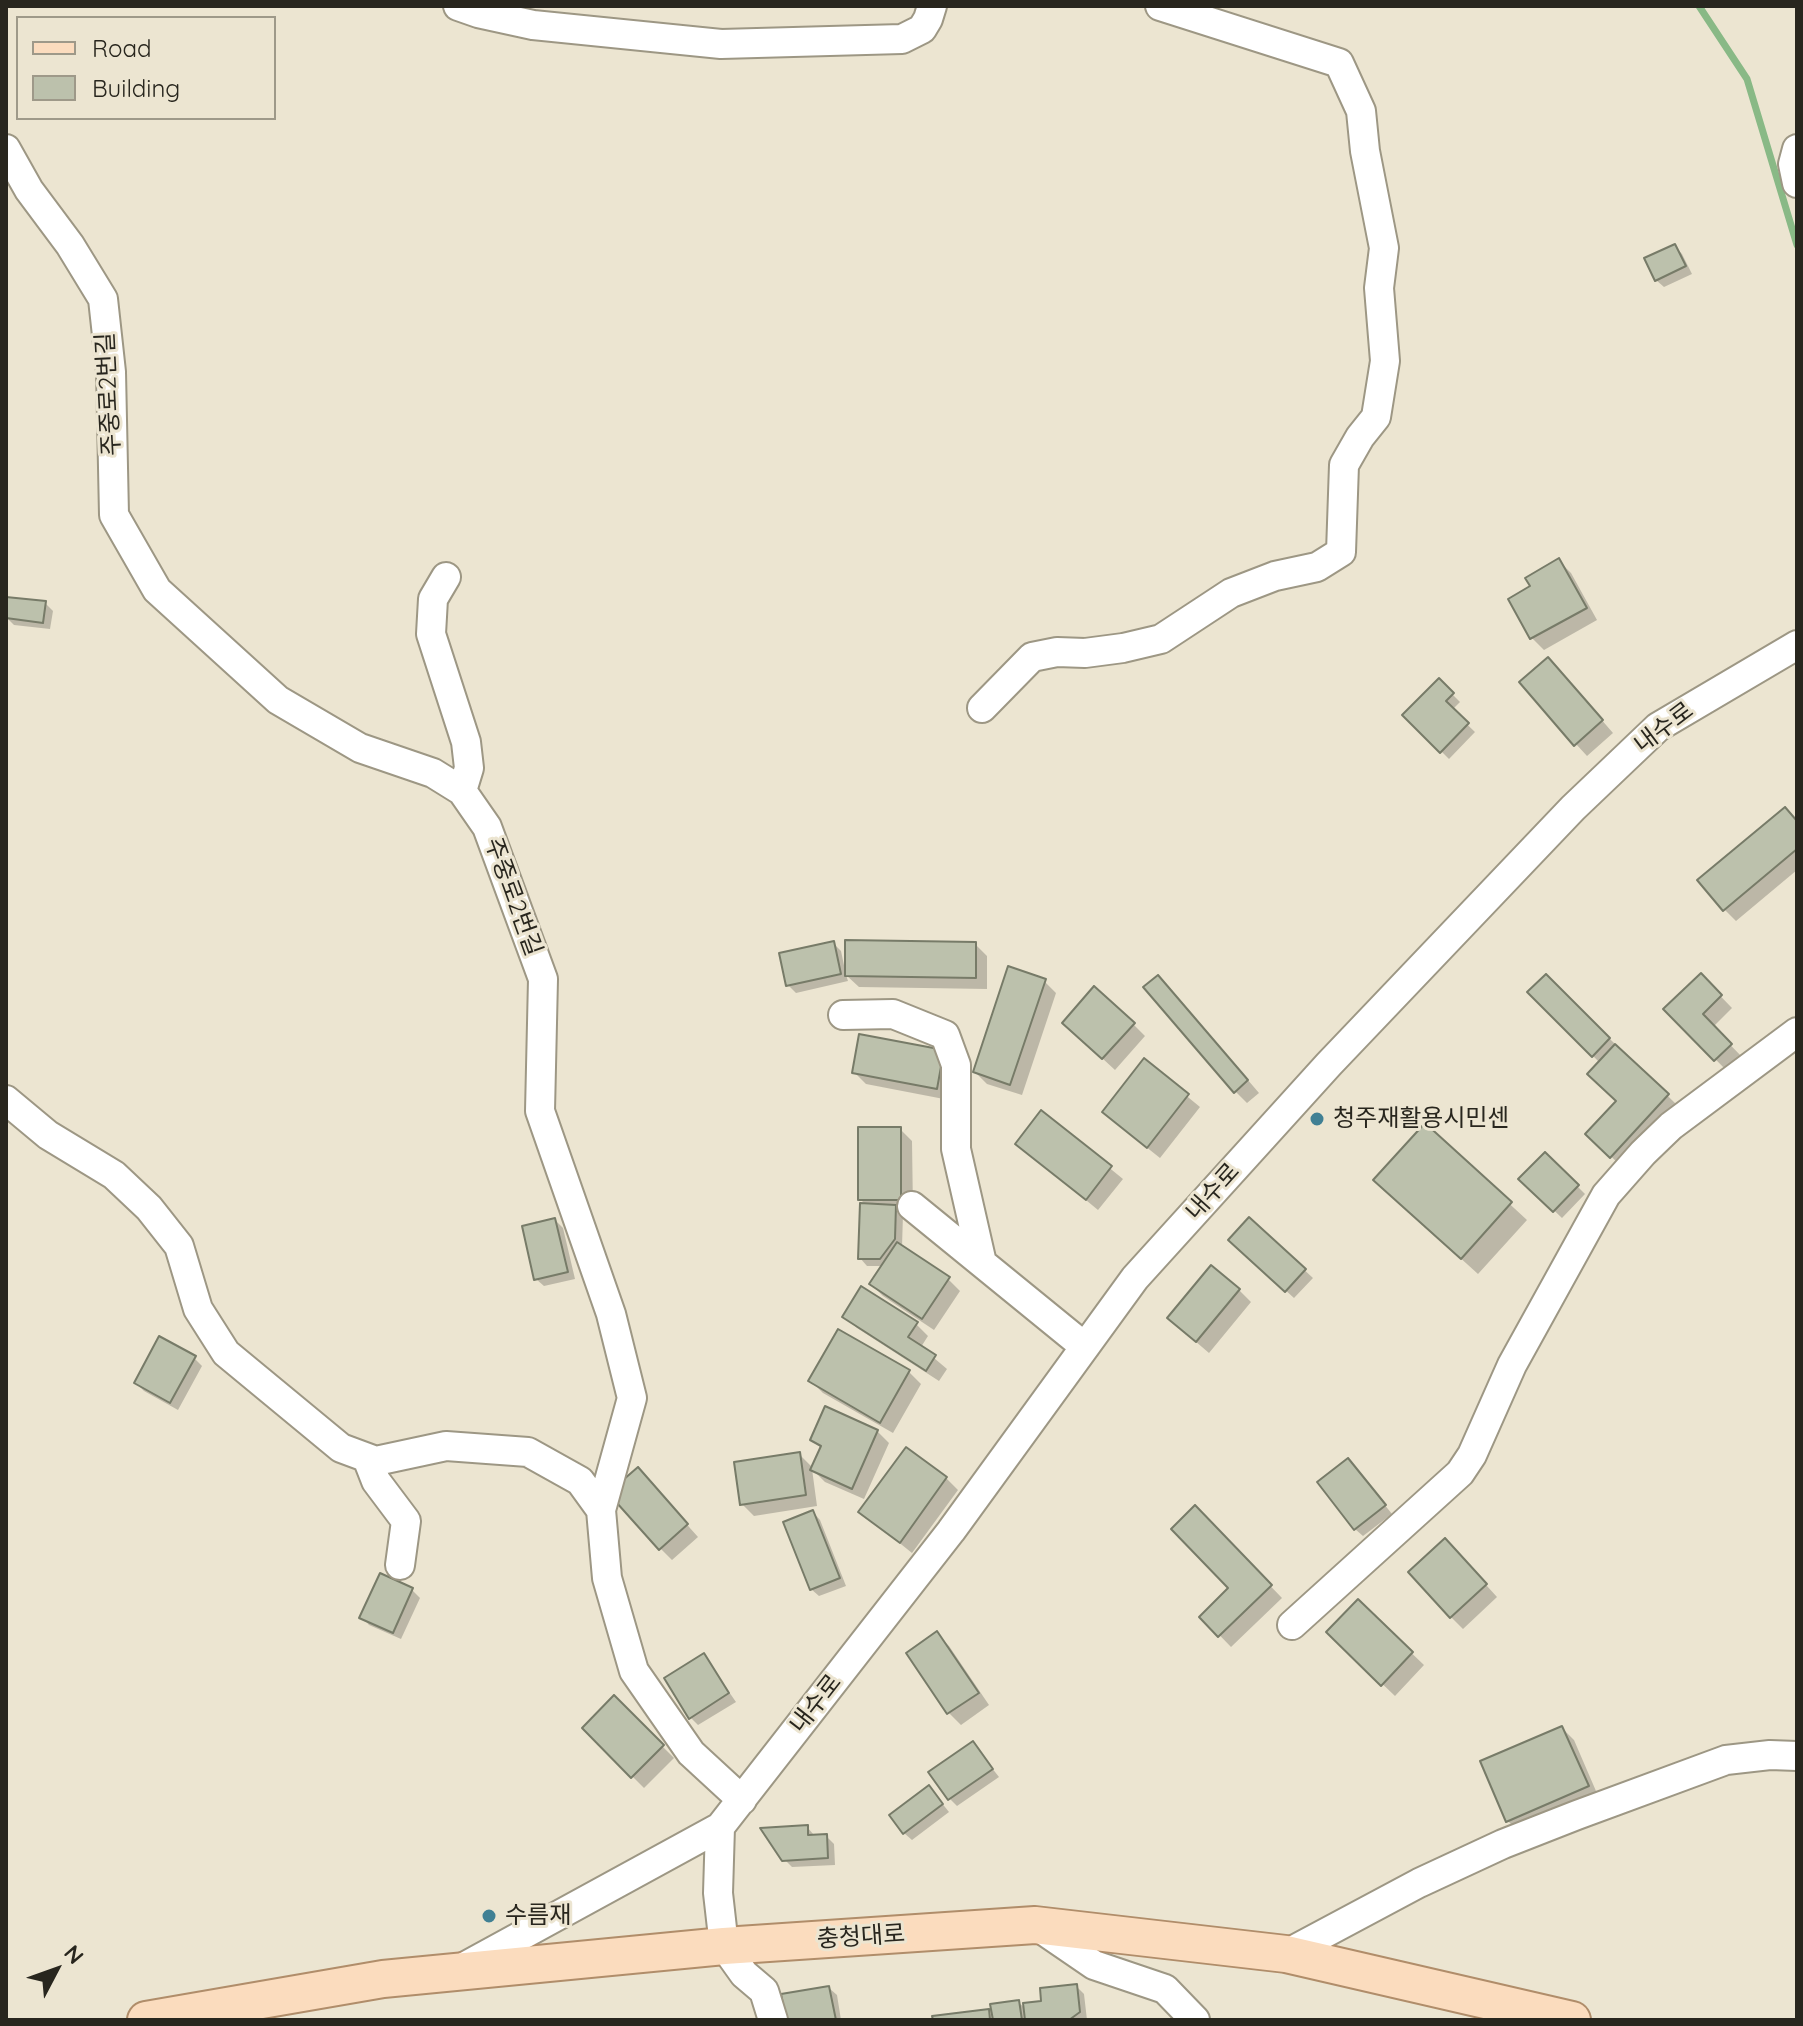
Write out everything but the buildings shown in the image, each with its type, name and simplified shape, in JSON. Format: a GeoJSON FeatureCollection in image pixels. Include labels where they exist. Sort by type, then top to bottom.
{"type":"FeatureCollection","features":[{"type":"Feature","properties":{"kind":"main road","name":"충청대로"},"geometry":{"type":"LineString","coordinates":[[146,2020],[383,1979],[724,1946],[1035,1925],[1286,1954],[1572,2020]]}},
{"type":"Feature","properties":{"kind":"street"},"geometry":{"type":"LineString","coordinates":[[458,6],[533,25],[721,44],[902,39],[922,29],[932,6]]}},
{"type":"Feature","properties":{"kind":"street"},"geometry":{"type":"LineString","coordinates":[[982,708],[1032,657],[1057,652],[1085,653],[1123,648],[1161,639],[1231,593],[1275,576],[1317,567],[1341,552],[1344,465],[1376,417],[1385,361],[1379,288],[1384,248],[1365,151],[1361,111],[1339,63],[1160,6]]}},
{"type":"Feature","properties":{"kind":"street","name":"주중로2번길"},"geometry":{"type":"LineString","coordinates":[[6,149],[29,190],[70,245],[103,299],[111,372],[114,515],[157,590],[278,700],[360,748],[433,773],[462,791],[487,827],[543,979],[540,1111],[611,1314],[632,1398],[601,1510],[607,1578],[634,1671],[691,1753],[742,1800]]}},
{"type":"Feature","properties":{"kind":"street"},"geometry":{"type":"LineString","coordinates":[[1797,149],[1793,164],[1797,183]]}},
{"type":"Feature","properties":{"kind":"street"},"geometry":{"type":"LineString","coordinates":[[446,577],[433,599],[431,634],[466,742],[469,768],[462,791]]}},
{"type":"Feature","properties":{"kind":"street","name":"내수로"},"geometry":{"type":"LineString","coordinates":[[720,1827],[951,1531],[1135,1278],[1329,1064],[1573,808],[1658,727],[1797,645]]}},
{"type":"Feature","properties":{"kind":"street"},"geometry":{"type":"LineString","coordinates":[[843,1015],[893,1014],[945,1035],[956,1065],[956,1149],[982,1263]]}},
{"type":"Feature","properties":{"kind":"street"},"geometry":{"type":"LineString","coordinates":[[1292,1625],[1460,1473],[1472,1455],[1518,1352],[1606,1195],[1671,1126],[1797,1032]]}},
{"type":"Feature","properties":{"kind":"street"},"geometry":{"type":"LineString","coordinates":[[6,1100],[48,1135],[114,1175],[149,1208],[179,1246],[198,1309],[226,1353],[341,1448],[376,1461],[446,1446],[528,1452],[580,1481],[601,1510]]}},
{"type":"Feature","properties":{"kind":"street"},"geometry":{"type":"LineString","coordinates":[[912,1206],[1085,1347]]}},
{"type":"Feature","properties":{"kind":"street"},"geometry":{"type":"LineString","coordinates":[[367,1458],[376,1481],[406,1521],[400,1565]]}},
{"type":"Feature","properties":{"kind":"street"},"geometry":{"type":"LineString","coordinates":[[1286,1954],[1419,1883],[1503,1844],[1577,1815],[1726,1760],[1770,1755],[1797,1756]]}},
{"type":"Feature","properties":{"kind":"street"},"geometry":{"type":"LineString","coordinates":[[720,1827],[718,1893],[724,1946],[744,1974],[764,1991],[773,2020]]}},
{"type":"Feature","properties":{"kind":"street"},"geometry":{"type":"LineString","coordinates":[[456,1972],[720,1827]]}},
{"type":"Feature","properties":{"kind":"street"},"geometry":{"type":"LineString","coordinates":[[1035,1925],[1094,1965],[1165,1989],[1195,2020]]}},
{"type":"Feature","properties":{"kind":"waterway"},"geometry":{"type":"LineString","coordinates":[[1699,6],[1747,79],[1797,245]]}},
{"type":"Feature","properties":{"kind":"place","name":"청주재활용시민센"},"geometry":{"type":"Point","coordinates":[1317,1119]}},
{"type":"Feature","properties":{"kind":"place","name":"수름재"},"geometry":{"type":"Point","coordinates":[489,1916]}}]}
